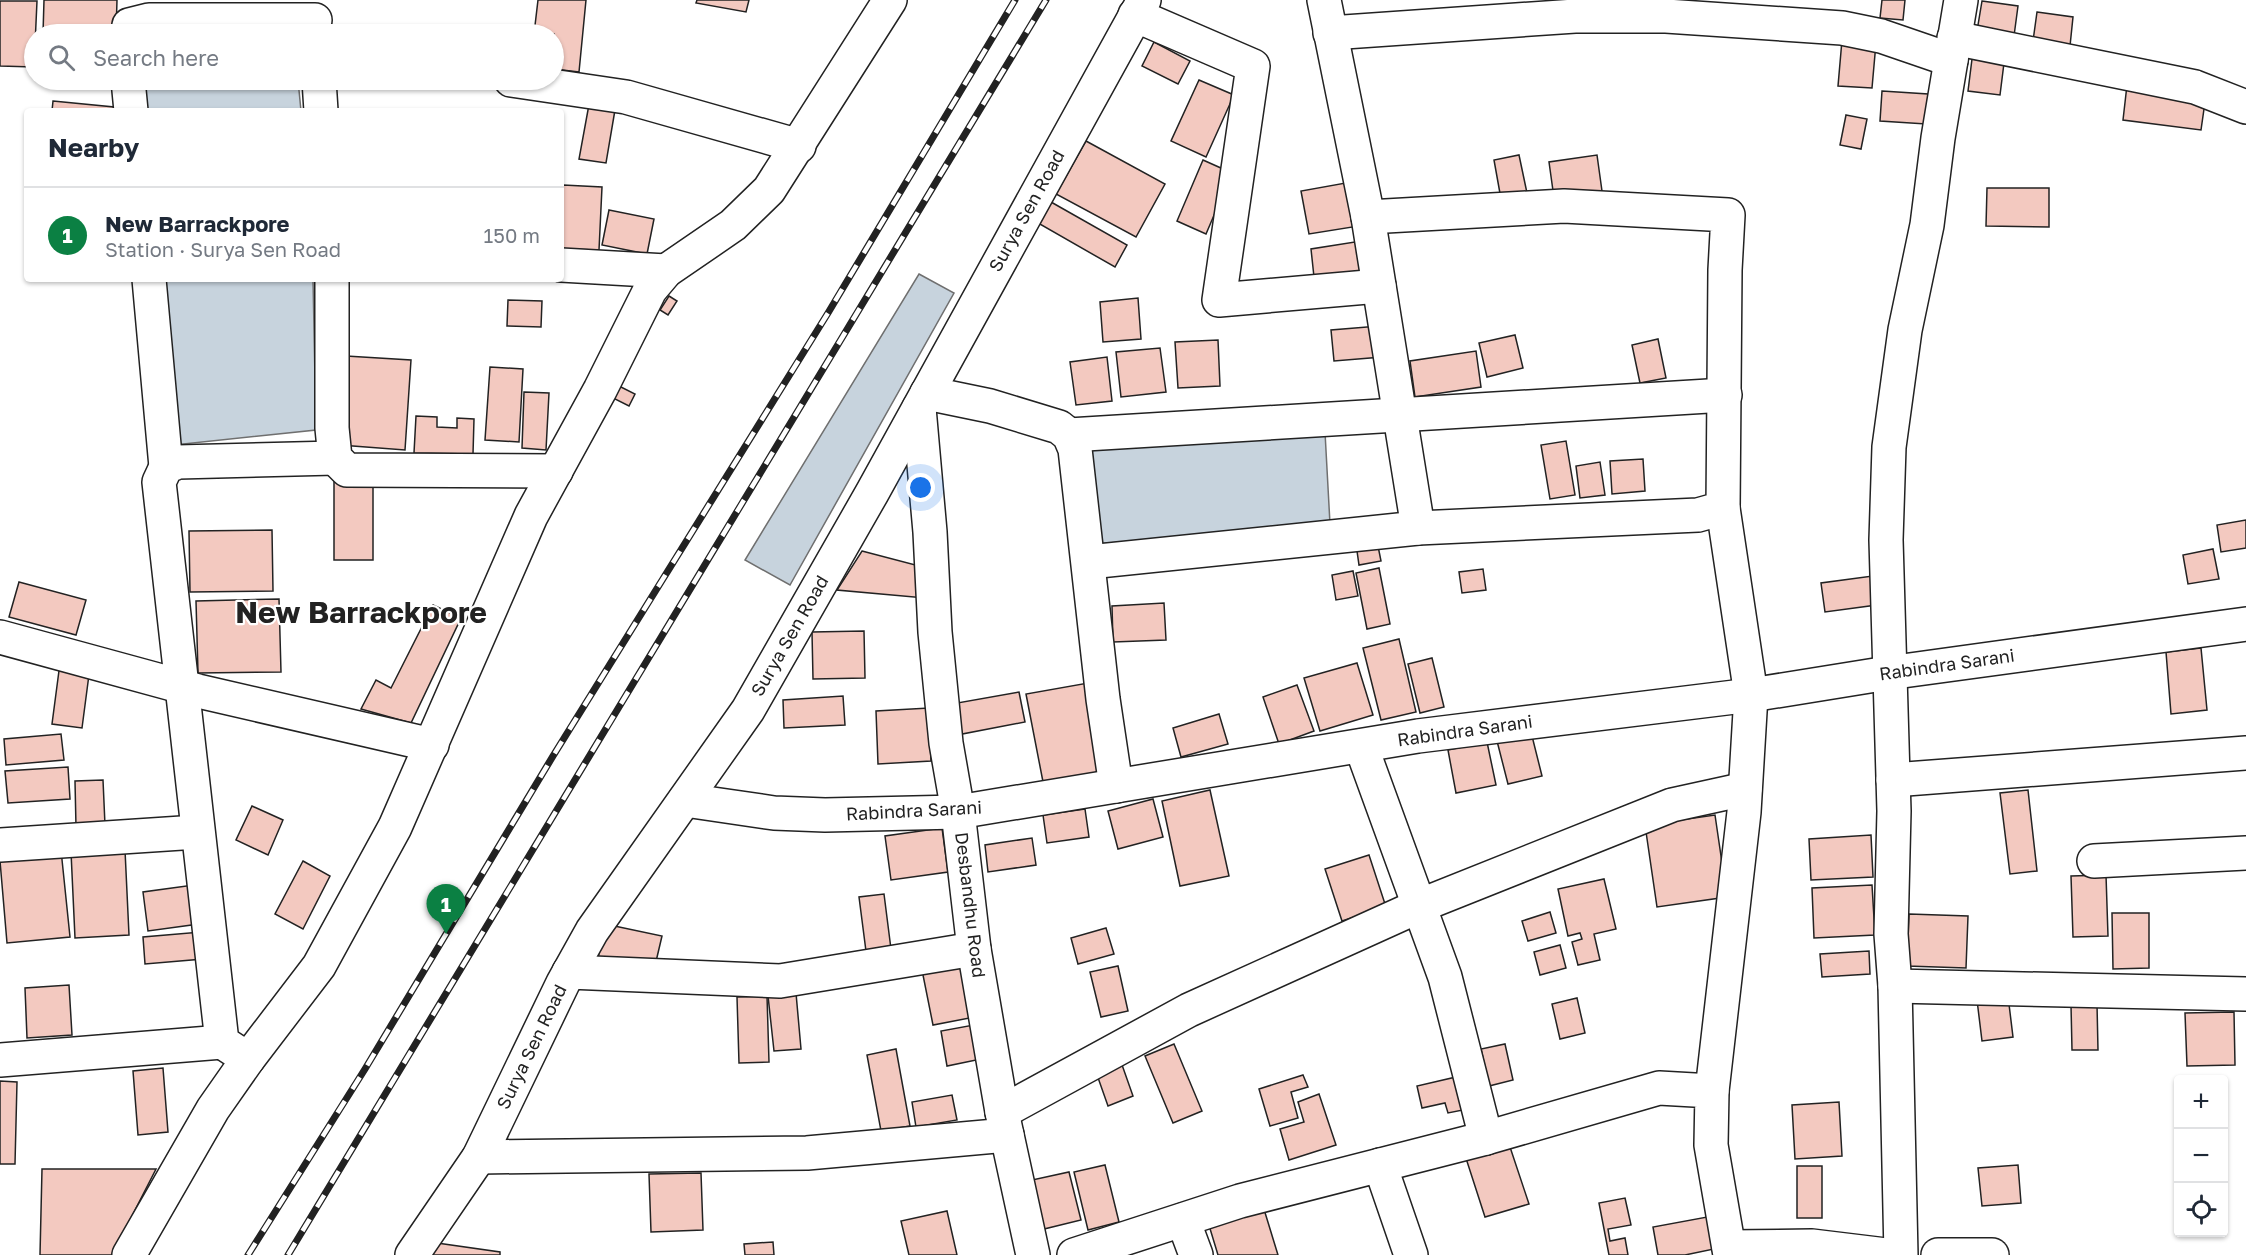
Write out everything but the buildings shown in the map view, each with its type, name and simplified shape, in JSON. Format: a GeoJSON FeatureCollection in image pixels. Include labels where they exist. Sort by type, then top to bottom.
{"type":"FeatureCollection","features":[{"type":"Feature","properties":{"kind":"street"},"geometry":{"type":"LineString","coordinates":[[129,1255],[213,1109],[235,1050],[319,966],[395,827],[531,516],[600,390],[650,290],[666,271],[733,225],[769,190],[890,0]]}},
{"type":"Feature","properties":{"kind":"street"},"geometry":{"type":"LineString","coordinates":[[1324,0],[1368,217],[1418,528]]}},
{"type":"Feature","properties":{"kind":"street"},"geometry":{"type":"LineString","coordinates":[[1901,1255],[1895,986],[1891,934],[1893,780],[1888,673],[1886,540],[1889,447],[1905,330],[1927,225],[1961,0]]}},
{"type":"Feature","properties":{"kind":"street"},"geometry":{"type":"LineString","coordinates":[[1139,8],[1253,66],[1219,300],[1379,286]]}},
{"type":"Feature","properties":{"kind":"street","name":"Surya Sen Road"},"geometry":{"type":"LineString","coordinates":[[412,1255],[478,1157],[569,972],[592,931],[748,710],[923,400],[1139,8]]}},
{"type":"Feature","properties":{"kind":"street"},"geometry":{"type":"LineString","coordinates":[[1330,33],[1575,16],[1666,16],[1842,28],[1952,49],[2195,87],[2246,107]]}},
{"type":"Feature","properties":{"kind":"street"},"geometry":{"type":"LineString","coordinates":[[133,24],[149,20],[315,18]]}},
{"type":"Feature","properties":{"kind":"street"},"geometry":{"type":"LineString","coordinates":[[564,88],[626,97],[799,146]]}},
{"type":"Feature","properties":{"kind":"street"},"geometry":{"type":"LineString","coordinates":[[129,90],[131,108]]}},
{"type":"Feature","properties":{"kind":"street"},"geometry":{"type":"LineString","coordinates":[[320,90],[321,108]]}},
{"type":"Feature","properties":{"kind":"street"},"geometry":{"type":"LineString","coordinates":[[1368,217],[1564,206],[1728,215],[1725,270],[1723,508],[1751,694],[1745,789],[1712,1091],[1711,1145],[1730,1251],[1812,1246],[1886,1255]]}},
{"type":"Feature","properties":{"kind":"street"},"geometry":{"type":"LineString","coordinates":[[564,265],[666,271]]}},
{"type":"Feature","properties":{"kind":"street"},"geometry":{"type":"LineString","coordinates":[[149,282],[166,468],[159,482],[197,832],[235,1050]]}},
{"type":"Feature","properties":{"kind":"street"},"geometry":{"type":"LineString","coordinates":[[332,282],[332,428],[335,458],[347,470],[556,471]]}},
{"type":"Feature","properties":{"kind":"street"},"geometry":{"type":"LineString","coordinates":[[1069,435],[1725,394]]}},
{"type":"Feature","properties":{"kind":"street"},"geometry":{"type":"LineString","coordinates":[[923,400],[1000,409],[1059,427],[1069,435],[1075,448],[1103,699],[1116,786]]}},
{"type":"Feature","properties":{"kind":"street","name":"Desbandhu Road"},"geometry":{"type":"LineString","coordinates":[[923,400],[935,632],[946,743],[958,812],[974,949],[1005,1123],[1033,1255]]}},
{"type":"Feature","properties":{"kind":"street"},"geometry":{"type":"LineString","coordinates":[[166,468],[178,462],[335,458]]}},
{"type":"Feature","properties":{"kind":"street"},"geometry":{"type":"LineString","coordinates":[[1089,562],[1418,528],[1698,515],[1723,508]]}},
{"type":"Feature","properties":{"kind":"street","name":"Rabindra Sarani"},"geometry":{"type":"LineString","coordinates":[[685,800],[774,813],[958,812],[1418,736],[1751,694],[2246,624]]}},
{"type":"Feature","properties":{"kind":"street"},"geometry":{"type":"LineString","coordinates":[[0,637],[183,687],[432,745]]}},
{"type":"Feature","properties":{"kind":"street"},"geometry":{"type":"LineString","coordinates":[[1361,746],[1445,977],[1486,1138]]}},
{"type":"Feature","properties":{"kind":"street"},"geometry":{"type":"LineString","coordinates":[[1893,780],[2246,753]]}},
{"type":"Feature","properties":{"kind":"street"},"geometry":{"type":"LineString","coordinates":[[478,1157],[807,1153],[1005,1123],[1189,1010],[1419,906],[1672,805],[1745,789]]}},
{"type":"Feature","properties":{"kind":"street"},"geometry":{"type":"LineString","coordinates":[[0,844],[197,832]]}},
{"type":"Feature","properties":{"kind":"street"},"geometry":{"type":"LineString","coordinates":[[2094,861],[2246,853]]}},
{"type":"Feature","properties":{"kind":"street"},"geometry":{"type":"LineString","coordinates":[[569,972],[780,981],[974,949]]}},
{"type":"Feature","properties":{"kind":"street"},"geometry":{"type":"LineString","coordinates":[[1895,986],[2246,994]]}},
{"type":"Feature","properties":{"kind":"street"},"geometry":{"type":"LineString","coordinates":[[0,1060],[235,1050]]}},
{"type":"Feature","properties":{"kind":"street"},"geometry":{"type":"LineString","coordinates":[[1074,1255],[1240,1201],[1486,1138],[1659,1088],[1712,1091]]}},
{"type":"Feature","properties":{"kind":"street"},"geometry":{"type":"LineString","coordinates":[[1380,1165],[1411,1255]]}},
{"type":"Feature","properties":{"kind":"street"},"geometry":{"type":"LineString","coordinates":[[1183,1220],[1196,1255]]}},
{"type":"Feature","properties":{"kind":"street"},"geometry":{"type":"LineString","coordinates":[[1950,1255],[1992,1255]]}},
{"type":"Feature","properties":{"kind":"shaded area"},"geometry":{"type":"Polygon","coordinates":[[[143,90],[299,90],[301,108],[145,108],[143,90]]]}},
{"type":"Feature","properties":{"kind":"shaded area"},"geometry":{"type":"Polygon","coordinates":[[[919,274],[954,293],[790,585],[745,560],[919,274]]]}},
{"type":"Feature","properties":{"kind":"shaded area"},"geometry":{"type":"Polygon","coordinates":[[[160,282],[313,282],[316,430],[174,445],[160,282]]]}},
{"type":"Feature","properties":{"kind":"shaded area"},"geometry":{"type":"Polygon","coordinates":[[[1325,432],[1330,524],[1097,544],[1087,445],[1325,432]]]}},
{"type":"Feature","properties":{"kind":"railway"},"geometry":{"type":"LineString","coordinates":[[248,1255],[365,1069],[553,756],[828,313],[1015,0]]}},
{"type":"Feature","properties":{"kind":"railway"},"geometry":{"type":"LineString","coordinates":[[288,1255],[1046,0]]}},
{"type":"Feature","properties":{"kind":"place","name":"New Barrackpore"},"geometry":{"type":"Point","coordinates":[446,934]}},
{"type":"Feature","properties":{"kind":"district","name":"New Barrackpore"},"geometry":{"type":"Point","coordinates":[361,613]}}]}
